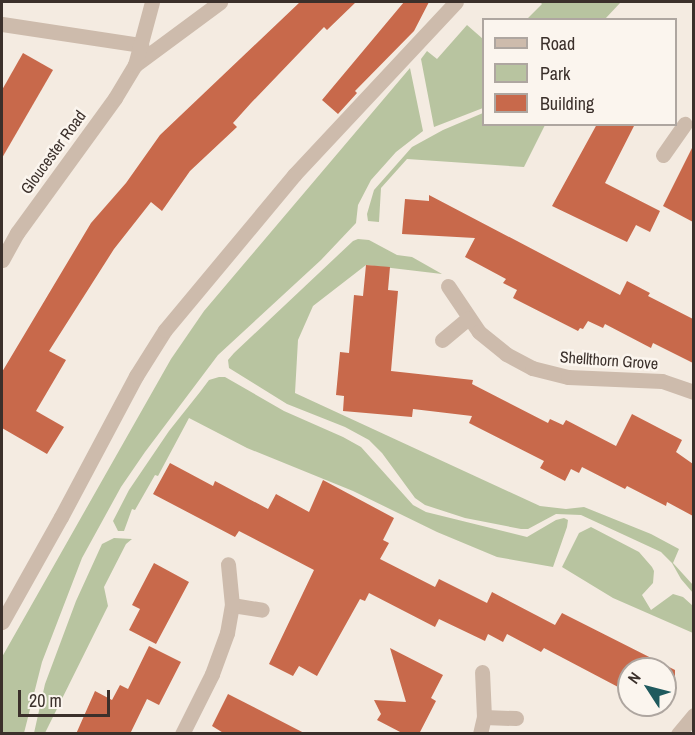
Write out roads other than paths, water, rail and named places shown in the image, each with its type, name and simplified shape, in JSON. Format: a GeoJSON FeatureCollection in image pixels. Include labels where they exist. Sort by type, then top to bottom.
{"type":"FeatureCollection","features":[{"type":"Feature","properties":{"kind":"street","name":"Gloucester Road"},"geometry":{"type":"LineString","coordinates":[[2,260],[17,233],[115,98],[135,65],[152,2]]}},
{"type":"Feature","properties":{"kind":"street","name":"Gloucester Road"},"geometry":{"type":"LineString","coordinates":[[135,65],[174,39],[220,2]]}},
{"type":"Feature","properties":{"kind":"street"},"geometry":{"type":"LineString","coordinates":[[2,622],[61,518],[136,376],[165,330],[294,175],[456,2]]}},
{"type":"Feature","properties":{"kind":"street"},"geometry":{"type":"LineString","coordinates":[[2,24],[141,45]]}},
{"type":"Feature","properties":{"kind":"street"},"geometry":{"type":"LineString","coordinates":[[663,155],[685,124]]}},
{"type":"Feature","properties":{"kind":"street","name":"Shellthorn Grove"},"geometry":{"type":"LineString","coordinates":[[448,286],[468,318],[494,345],[532,368],[567,377],[662,381],[693,392]]}},
{"type":"Feature","properties":{"kind":"street"},"geometry":{"type":"LineString","coordinates":[[442,340],[468,318]]}},
{"type":"Feature","properties":{"kind":"street"},"geometry":{"type":"LineString","coordinates":[[182,734],[219,655],[232,605],[228,564]]}},
{"type":"Feature","properties":{"kind":"street"},"geometry":{"type":"LineString","coordinates":[[232,605],[262,610]]}},
{"type":"Feature","properties":{"kind":"street"},"geometry":{"type":"LineString","coordinates":[[480,734],[484,717],[482,672]]}},
{"type":"Feature","properties":{"kind":"street"},"geometry":{"type":"LineString","coordinates":[[678,734],[693,715]]}},
{"type":"Feature","properties":{"kind":"street"},"geometry":{"type":"LineString","coordinates":[[484,717],[516,718]]}}]}
